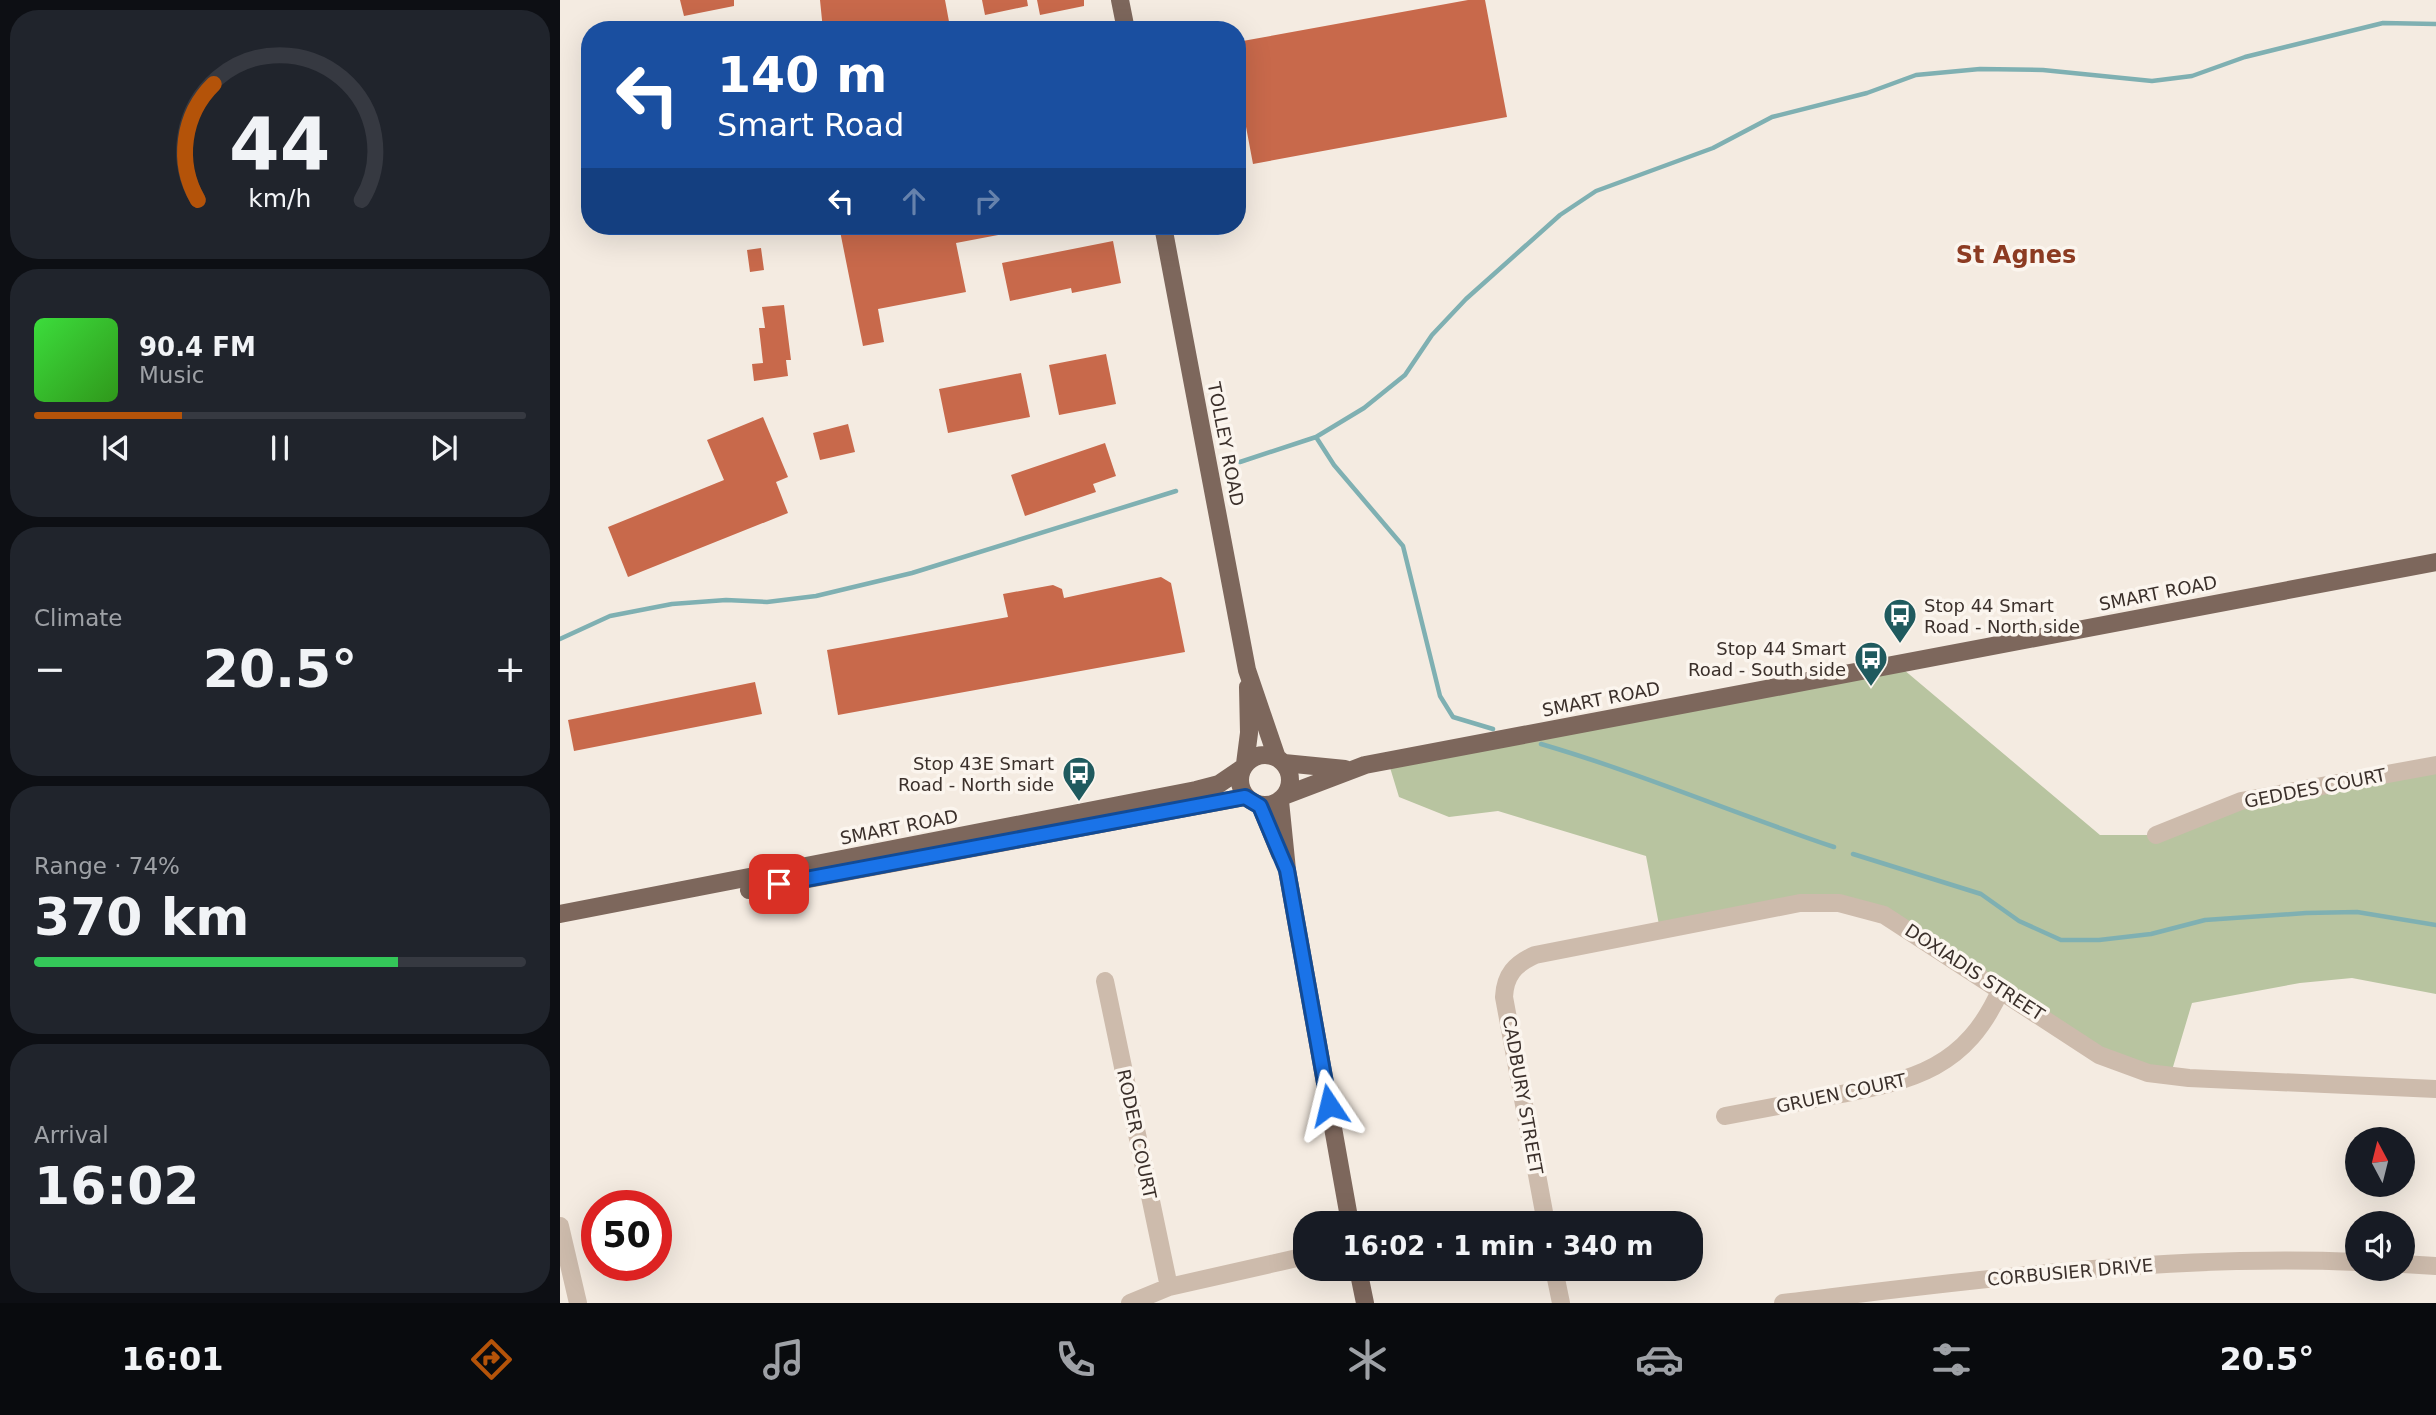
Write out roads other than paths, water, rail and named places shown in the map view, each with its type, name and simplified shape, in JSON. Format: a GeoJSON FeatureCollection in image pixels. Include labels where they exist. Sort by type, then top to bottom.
{"type":"FeatureCollection","features":[{"type":"Feature","properties":{"kind":"main road"},"geometry":{"type":"LineString","coordinates":[[1120,0],[1124,21]]}},
{"type":"Feature","properties":{"kind":"main road","name":"TOLLEY ROAD"},"geometry":{"type":"LineString","coordinates":[[1165,235],[1247,670],[1249,733],[1243,767]]}},
{"type":"Feature","properties":{"kind":"main road","name":"SMART ROAD"},"geometry":{"type":"LineString","coordinates":[[1283,798],[1352,769],[2436,562]]}},
{"type":"Feature","properties":{"kind":"main road","name":"TOLLEY ROAD"},"geometry":{"type":"LineString","coordinates":[[1247,670],[1281,760]]}},
{"type":"Feature","properties":{"kind":"main road"},"geometry":{"type":"LineString","coordinates":[[1287,870],[1253,801],[1239,780],[1243,767],[1259,755],[1281,760],[1289,771],[1290,787],[1283,798],[1287,870],[1348,1211]]}},
{"type":"Feature","properties":{"kind":"main road","name":"SMART ROAD"},"geometry":{"type":"LineString","coordinates":[[1281,760],[1352,769]]}},
{"type":"Feature","properties":{"kind":"main road","name":"SMART ROAD"},"geometry":{"type":"LineString","coordinates":[[560,914],[1196,790],[1219,783],[1243,767]]}},
{"type":"Feature","properties":{"kind":"main road"},"geometry":{"type":"LineString","coordinates":[[1253,801],[1283,798]]}},
{"type":"Feature","properties":{"kind":"main road","name":"SMART ROAD"},"geometry":{"type":"LineString","coordinates":[[560,926],[1253,801]]}},
{"type":"Feature","properties":{"kind":"main road"},"geometry":{"type":"LineString","coordinates":[[1360,1281],[1365,1303]]}},
{"type":"Feature","properties":{"kind":"street","name":"GEDDES COURT"},"geometry":{"type":"LineString","coordinates":[[2156,835],[2241,801],[2436,765]]}},
{"type":"Feature","properties":{"kind":"street","name":"DOXIADIS STREET"},"geometry":{"type":"LineString","coordinates":[[1512,969],[1535,955],[1818,902],[1856,906],[1884,915],[2099,1055],[2148,1073],[2189,1078],[2436,1089]]}},
{"type":"Feature","properties":{"kind":"street","name":"CADBURY STREET"},"geometry":{"type":"LineString","coordinates":[[1512,969],[1505,984],[1504,997],[1544,1211]]}},
{"type":"Feature","properties":{"kind":"street","name":"RODER COURT"},"geometry":{"type":"LineString","coordinates":[[1105,981],[1169,1287]]}},
{"type":"Feature","properties":{"kind":"street","name":"GRUEN COURT"},"geometry":{"type":"LineString","coordinates":[[1725,1116],[1915,1078],[1937,1067],[1964,1046],[1985,1021],[2001,989]]}},
{"type":"Feature","properties":{"kind":"street"},"geometry":{"type":"LineString","coordinates":[[560,1226],[578,1303]]}},
{"type":"Feature","properties":{"kind":"street"},"geometry":{"type":"LineString","coordinates":[[1130,1303],[1169,1287],[1293,1258]]}},
{"type":"Feature","properties":{"kind":"street","name":"CORBUSIER DRIVE"},"geometry":{"type":"LineString","coordinates":[[1783,1303],[1959,1281],[2126,1266],[2197,1262],[2345,1262]]}},
{"type":"Feature","properties":{"kind":"street"},"geometry":{"type":"LineString","coordinates":[[2415,1265],[2436,1266]]}},
{"type":"Feature","properties":{"kind":"street"},"geometry":{"type":"LineString","coordinates":[[1557,1281],[1561,1303]]}},
{"type":"Feature","properties":{"kind":"waterway"},"geometry":{"type":"LineString","coordinates":[[1240,462],[1316,437],[1364,408],[1405,375],[1432,335],[1466,299],[1560,215],[1596,191],[1713,148],[1772,117],[1867,93],[1916,75],[1980,69],[2043,70],[2152,81],[2192,76],[2245,57],[2383,23],[2436,24]]}},
{"type":"Feature","properties":{"kind":"waterway"},"geometry":{"type":"LineString","coordinates":[[1316,437],[1334,465],[1403,546],[1440,696],[1453,717],[1493,729]]}},
{"type":"Feature","properties":{"kind":"waterway"},"geometry":{"type":"LineString","coordinates":[[560,639],[610,616],[672,604],[726,600],[767,602],[816,596],[912,573],[1176,491]]}},
{"type":"Feature","properties":{"kind":"waterway"},"geometry":{"type":"LineString","coordinates":[[1541,744],[1834,847]]}},
{"type":"Feature","properties":{"kind":"waterway"},"geometry":{"type":"LineString","coordinates":[[1853,854],[1981,894],[2019,921],[2061,940],[2099,940],[2151,934],[2205,920],[2306,913],[2357,912],[2436,925]]}},
{"type":"Feature","properties":{"kind":"place","name":"Stop 44 Smart Road - North side"},"geometry":{"type":"Point","coordinates":[1900,645]}},
{"type":"Feature","properties":{"kind":"place","name":"Stop 44 Smart Road - South side"},"geometry":{"type":"Point","coordinates":[1871,688]}},
{"type":"Feature","properties":{"kind":"place","name":"Stop 43E Smart Road - North side"},"geometry":{"type":"Point","coordinates":[1079,803]}},
{"type":"Feature","properties":{"kind":"district","name":"St Agnes"},"geometry":{"type":"Point","coordinates":[2016,255]}}]}
